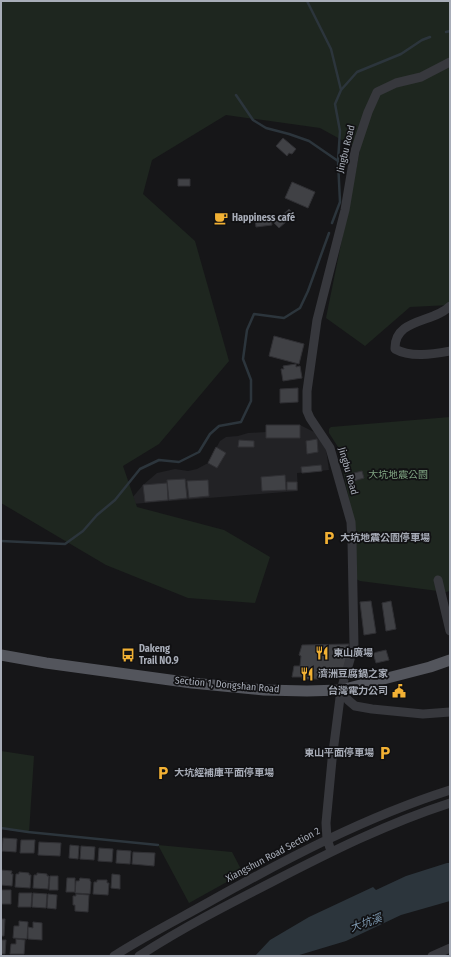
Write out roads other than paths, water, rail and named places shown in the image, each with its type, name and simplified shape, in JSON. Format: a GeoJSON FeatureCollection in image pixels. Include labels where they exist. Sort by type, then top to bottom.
{"type":"FeatureCollection","features":[{"type":"Feature","properties":{"kind":"main road","name":"Section 1, Dongshan Road"},"geometry":{"type":"LineString","coordinates":[[1,655],[46,663],[192,683],[264,690],[307,691],[341,690],[430,667],[450,660]]}},
{"type":"Feature","properties":{"kind":"street","name":"Jingbu Road"},"geometry":{"type":"LineString","coordinates":[[331,851],[327,839],[326,823],[341,690],[354,646],[352,534],[351,522],[330,448],[307,411],[307,391],[317,320],[345,210],[355,151],[368,112],[377,92],[396,83],[421,77],[450,62]]}},
{"type":"Feature","properties":{"kind":"street"},"geometry":{"type":"LineString","coordinates":[[450,306],[445,311],[411,324],[403,330],[395,340],[395,349],[401,352],[427,354],[450,351]]}},
{"type":"Feature","properties":{"kind":"street"},"geometry":{"type":"LineString","coordinates":[[438,580],[450,631]]}},
{"type":"Feature","properties":{"kind":"street"},"geometry":{"type":"LineString","coordinates":[[341,690],[348,700],[355,706],[372,710],[423,714],[450,712]]}},
{"type":"Feature","properties":{"kind":"street","name":"Xiangshun Road Section 2"},"geometry":{"type":"LineString","coordinates":[[114,956],[262,871],[327,839],[389,812],[450,790]]}},
{"type":"Feature","properties":{"kind":"street"},"geometry":{"type":"LineString","coordinates":[[139,956],[174,933],[331,851],[394,823],[450,803]]}},
{"type":"Feature","properties":{"kind":"street"},"geometry":{"type":"LineString","coordinates":[[432,956],[450,948]]}},
{"type":"Feature","properties":{"kind":"water","name":"大坑溪"},"geometry":{"type":"Polygon","coordinates":[[[450,863],[450,901],[401,915],[346,941],[296,956],[255,956],[270,940],[309,917],[373,887],[376,890],[406,876],[450,863]]]}},
{"type":"Feature","properties":{"kind":"waterway"},"geometry":{"type":"LineString","coordinates":[[307,1],[331,49],[341,90]]}},
{"type":"Feature","properties":{"kind":"waterway"},"geometry":{"type":"LineString","coordinates":[[446,32],[450,31]]}},
{"type":"Feature","properties":{"kind":"waterway"},"geometry":{"type":"LineString","coordinates":[[332,223],[340,202],[338,161],[340,131],[335,104],[341,90],[357,72],[401,54],[422,40],[430,37]]}},
{"type":"Feature","properties":{"kind":"waterway"},"geometry":{"type":"LineString","coordinates":[[236,95],[253,120],[266,128],[309,141],[338,161]]}},
{"type":"Feature","properties":{"kind":"waterway"},"geometry":{"type":"LineString","coordinates":[[1,541],[65,544],[83,531],[97,515],[115,500],[140,469],[159,460],[179,462],[199,452],[210,434],[219,426],[241,422],[251,401],[251,380],[243,359],[247,330],[254,314],[284,318],[300,308],[308,291],[329,233]]}},
{"type":"Feature","properties":{"kind":"waterway"},"geometry":{"type":"LineString","coordinates":[[1,828],[158,845]]}},
{"type":"Feature","properties":{"kind":"place","name":"Happiness café"},"geometry":{"type":"Point","coordinates":[221,218]}},
{"type":"Feature","properties":{"kind":"place","name":"大坑地震公園停車場"},"geometry":{"type":"Point","coordinates":[329,538]}},
{"type":"Feature","properties":{"kind":"place","name":"東山廣場"},"geometry":{"type":"Point","coordinates":[322,653]}},
{"type":"Feature","properties":{"kind":"place","name":"Dakeng Trail NO.9"},"geometry":{"type":"Point","coordinates":[128,655]}},
{"type":"Feature","properties":{"kind":"place","name":"濟洲豆腐鍋之家"},"geometry":{"type":"Point","coordinates":[307,674]}},
{"type":"Feature","properties":{"kind":"place","name":"台灣電力公司"},"geometry":{"type":"Point","coordinates":[399,691]}},
{"type":"Feature","properties":{"kind":"place","name":"東山平面停車場"},"geometry":{"type":"Point","coordinates":[385,753]}},
{"type":"Feature","properties":{"kind":"place","name":"大坑經補庫平面停車場"},"geometry":{"type":"Point","coordinates":[163,773]}},
{"type":"Feature","properties":{"kind":"park label","name":"大坑地震公園"},"geometry":{"type":"Point","coordinates":[398,475]}}]}
